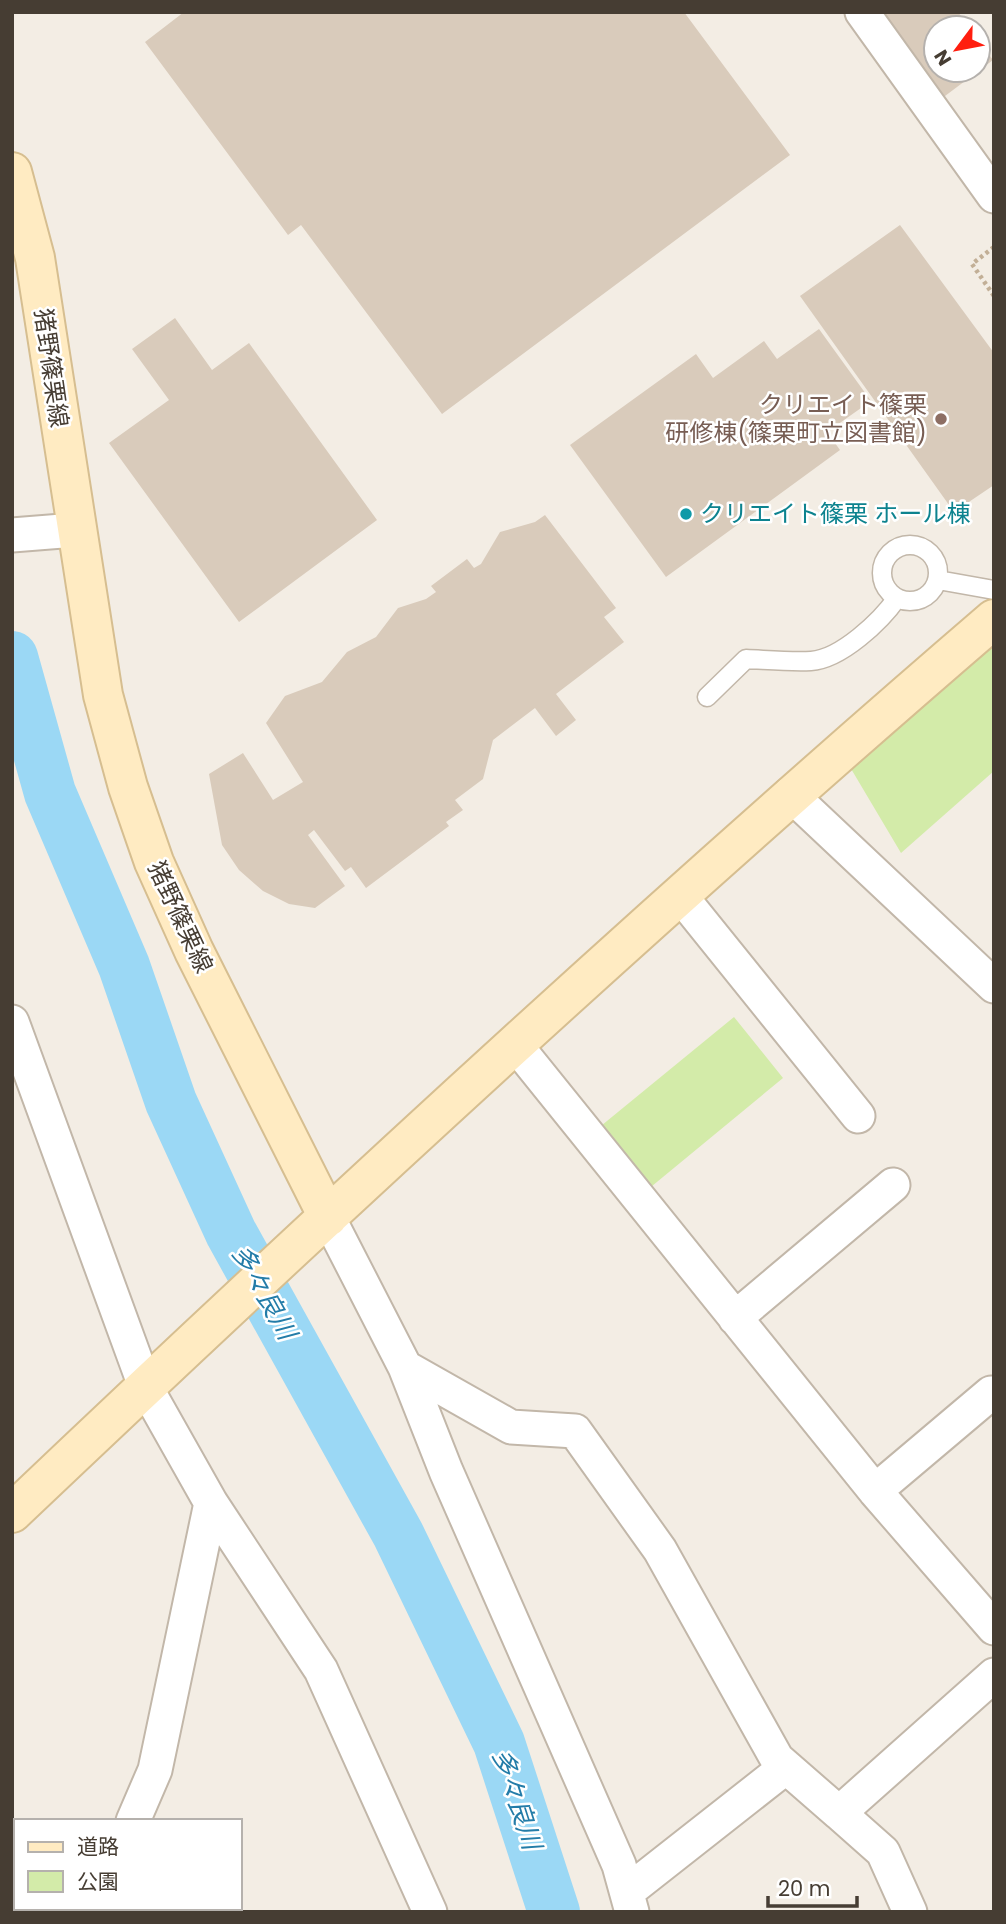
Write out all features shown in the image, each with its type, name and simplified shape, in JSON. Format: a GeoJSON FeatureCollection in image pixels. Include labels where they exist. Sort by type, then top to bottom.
{"type":"FeatureCollection","features":[{"type":"Feature","properties":{"kind":"main road","name":"猪野篠栗線"},"geometry":{"type":"LineString","coordinates":[[12,172],[35,258],[64,531],[103,695],[154,862],[321,1223]]}},
{"type":"Feature","properties":{"kind":"main road"},"geometry":{"type":"LineString","coordinates":[[12,1513],[514,1043],[790,794],[994,619]]}},
{"type":"Feature","properties":{"kind":"street"},"geometry":{"type":"LineString","coordinates":[[862,12],[994,196]]}},
{"type":"Feature","properties":{"kind":"street"},"geometry":{"type":"LineString","coordinates":[[12,535],[64,531]]}},
{"type":"Feature","properties":{"kind":"street"},"geometry":{"type":"LineString","coordinates":[[790,794],[994,986]]}},
{"type":"Feature","properties":{"kind":"street"},"geometry":{"type":"LineString","coordinates":[[679,894],[858,1116]]}},
{"type":"Feature","properties":{"kind":"street"},"geometry":{"type":"LineString","coordinates":[[12,1022],[151,1382],[211,1503],[321,1670],[430,1912]]}},
{"type":"Feature","properties":{"kind":"street"},"geometry":{"type":"LineString","coordinates":[[514,1043],[875,1491],[994,1628]]}},
{"type":"Feature","properties":{"kind":"street"},"geometry":{"type":"LineString","coordinates":[[735,1318],[893,1185]]}},
{"type":"Feature","properties":{"kind":"street"},"geometry":{"type":"LineString","coordinates":[[321,1223],[405,1367],[446,1471],[619,1864],[629,1902],[786,1767]]}},
{"type":"Feature","properties":{"kind":"street"},"geometry":{"type":"LineString","coordinates":[[405,1367],[511,1427],[575,1431],[660,1550],[777,1759],[883,1852],[910,1912]]}},
{"type":"Feature","properties":{"kind":"street"},"geometry":{"type":"LineString","coordinates":[[875,1491],[991,1392]]}},
{"type":"Feature","properties":{"kind":"street"},"geometry":{"type":"LineString","coordinates":[[135,1819],[155,1770],[211,1503]]}},
{"type":"Feature","properties":{"kind":"street"},"geometry":{"type":"LineString","coordinates":[[839,1813],[994,1675]]}},
{"type":"Feature","properties":{"kind":"lane"},"geometry":{"type":"LineString","coordinates":[[913,545],[930,552],[936,561],[938,580],[929,594],[922,599],[905,601],[897,598],[889,592],[882,575],[887,556],[894,549],[913,545]]}},
{"type":"Feature","properties":{"kind":"lane"},"geometry":{"type":"LineString","coordinates":[[938,580],[994,590]]}},
{"type":"Feature","properties":{"kind":"lane"},"geometry":{"type":"LineString","coordinates":[[707,698],[746,659],[815,661],[853,643],[887,612],[897,598]]}},
{"type":"Feature","properties":{"kind":"path"},"geometry":{"type":"LineString","coordinates":[[994,247],[972,264],[994,296]]}},
{"type":"Feature","properties":{"kind":"green space"},"geometry":{"type":"Polygon","coordinates":[[[994,631],[994,771],[901,853],[847,762],[994,631]]]}},
{"type":"Feature","properties":{"kind":"green space"},"geometry":{"type":"Polygon","coordinates":[[[734,1017],[783,1078],[646,1191],[596,1130],[734,1017]]]}},
{"type":"Feature","properties":{"kind":"building"},"geometry":{"type":"Polygon","coordinates":[[[184,12],[684,12],[790,155],[442,414],[301,225],[288,235],[145,42],[184,12]]]}},
{"type":"Feature","properties":{"kind":"building"},"geometry":{"type":"Polygon","coordinates":[[[878,12],[960,14],[922,14],[922,73],[878,12]]]}},
{"type":"Feature","properties":{"kind":"building"},"geometry":{"type":"Polygon","coordinates":[[[930,84],[961,84],[941,99],[930,84]]]}},
{"type":"Feature","properties":{"kind":"building","name":"クリエイト篠栗 研修棟(篠栗町立図書館)"},"geometry":{"type":"Polygon","coordinates":[[[900,225],[994,353],[994,485],[954,512],[800,296],[900,225]]]}},
{"type":"Feature","properties":{"kind":"building"},"geometry":{"type":"Polygon","coordinates":[[[175,318],[212,370],[249,343],[377,520],[239,622],[109,443],[169,400],[132,349],[175,318]]]}},
{"type":"Feature","properties":{"kind":"building","name":"クリエイト篠栗 ホール棟"},"geometry":{"type":"Polygon","coordinates":[[[819,329],[871,401],[827,432],[840,450],[666,577],[570,445],[696,354],[713,378],[764,341],[777,359],[819,329]]]}},
{"type":"Feature","properties":{"kind":"building"},"geometry":{"type":"Polygon","coordinates":[[[545,515],[616,608],[604,617],[624,642],[556,694],[576,720],[556,736],[535,708],[493,740],[483,779],[455,800],[463,810],[446,822],[449,826],[366,888],[351,867],[345,871],[314,830],[308,835],[345,886],[315,908],[289,904],[263,891],[239,870],[222,845],[209,774],[243,753],[273,800],[303,782],[266,723],[285,696],[322,682],[347,652],[376,637],[398,608],[426,599],[436,592],[431,586],[467,559],[474,568],[481,564],[500,532],[535,522],[545,515]]]}},
{"type":"Feature","properties":{"kind":"waterway","name":"多々良川"},"geometry":{"type":"LineString","coordinates":[[12,657],[50,793],[124,966],[171,1102],[231,1233],[398,1534],[499,1743],[554,1912]]}},
{"type":"Feature","properties":{"kind":"place","name":"クリエイト篠栗 研修棟(篠栗町立図書館)"},"geometry":{"type":"Point","coordinates":[941,419]}},
{"type":"Feature","properties":{"kind":"place","name":"クリエイト篠栗 ホール棟"},"geometry":{"type":"Point","coordinates":[686,514]}}]}
